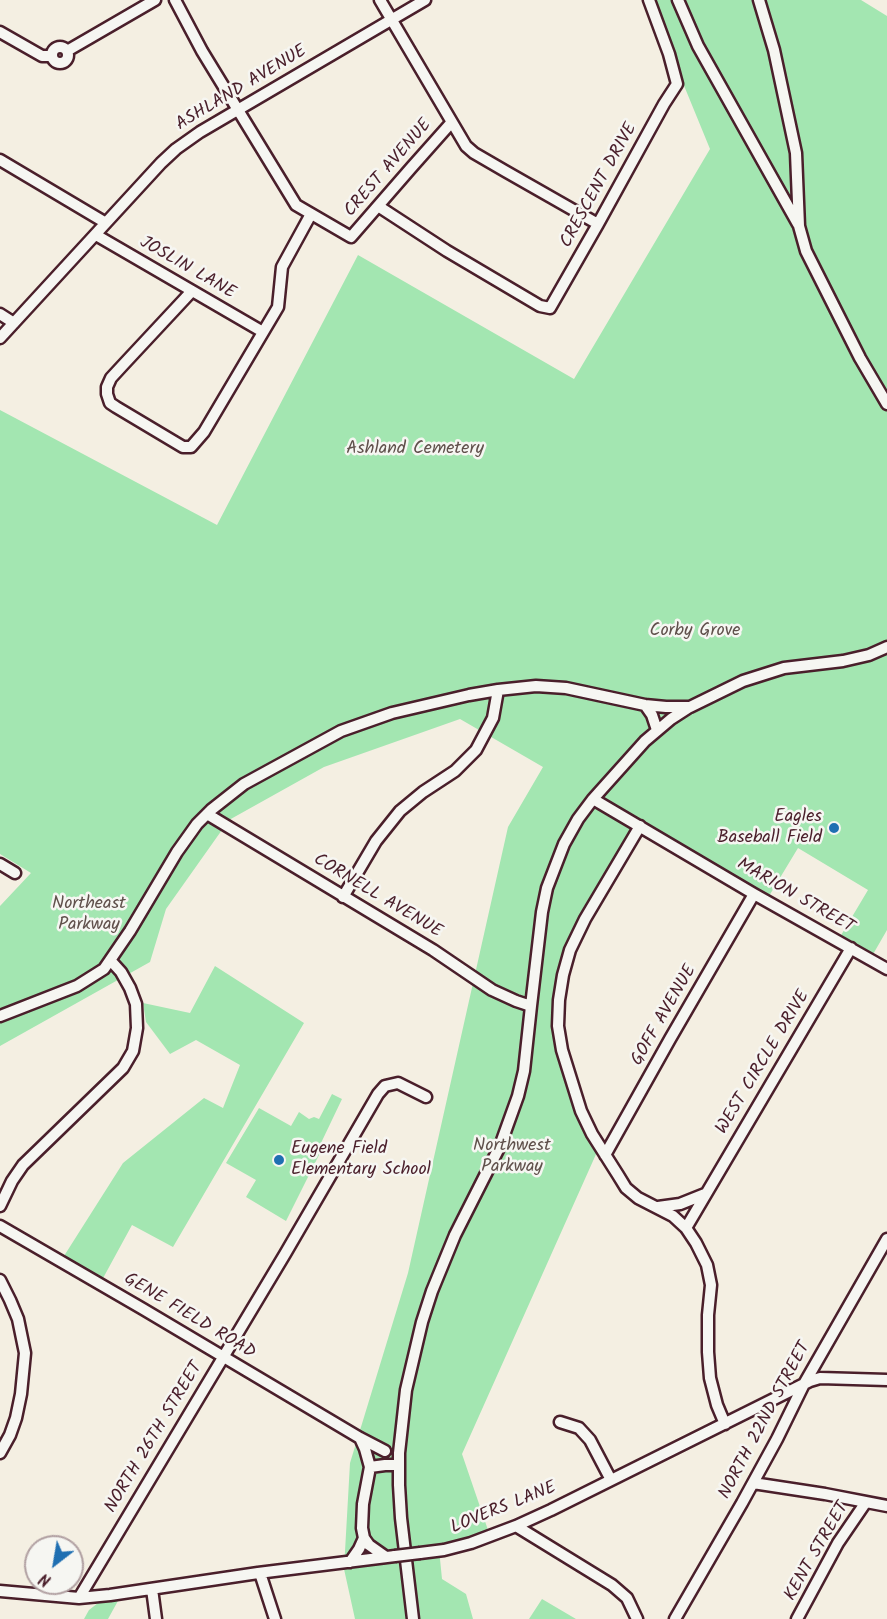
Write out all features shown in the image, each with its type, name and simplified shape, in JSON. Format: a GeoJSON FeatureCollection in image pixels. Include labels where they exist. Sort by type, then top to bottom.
{"type":"FeatureCollection","features":[{"type":"Feature","properties":{"kind":"street"},"geometry":{"type":"LineString","coordinates":[[0,32],[42,56],[48,57],[52,56],[56,48],[62,47],[67,51],[155,0]]}},
{"type":"Feature","properties":{"kind":"street"},"geometry":{"type":"LineString","coordinates":[[175,0],[202,51],[296,205],[311,214],[282,267],[278,307],[204,432],[191,447],[183,447],[110,403],[107,387],[111,378],[192,291]]}},
{"type":"Feature","properties":{"kind":"street"},"geometry":{"type":"LineString","coordinates":[[380,0],[466,146],[474,153],[598,224]]}},
{"type":"Feature","properties":{"kind":"street","name":"ASHLAND AVENUE"},"geometry":{"type":"LineString","coordinates":[[0,338],[176,149],[237,109],[424,0]]}},
{"type":"Feature","properties":{"kind":"street","name":"CRESCENT DRIVE"},"geometry":{"type":"LineString","coordinates":[[378,206],[540,306],[550,308],[677,84],[669,54],[649,0]]}},
{"type":"Feature","properties":{"kind":"street"},"geometry":{"type":"LineString","coordinates":[[678,0],[698,46],[799,226],[806,250],[860,358],[887,404]]}},
{"type":"Feature","properties":{"kind":"street"},"geometry":{"type":"LineString","coordinates":[[759,0],[774,50],[796,153],[799,226]]}},
{"type":"Feature","properties":{"kind":"street","name":"CREST AVENUE"},"geometry":{"type":"LineString","coordinates":[[311,214],[351,237],[451,123]]}},
{"type":"Feature","properties":{"kind":"street"},"geometry":{"type":"LineString","coordinates":[[0,160],[106,223]]}},
{"type":"Feature","properties":{"kind":"street","name":"JOSLIN LANE"},"geometry":{"type":"LineString","coordinates":[[96,235],[263,332]]}},
{"type":"Feature","properties":{"kind":"street"},"geometry":{"type":"LineString","coordinates":[[0,314],[14,323]]}},
{"type":"Feature","properties":{"kind":"street"},"geometry":{"type":"LineString","coordinates":[[412,1619],[401,1518],[399,1465],[406,1390],[432,1291],[455,1235],[500,1146],[512,1117],[524,1071],[542,912],[547,888],[564,843],[593,799],[629,757],[657,730],[690,707],[743,681],[784,668],[843,661],[869,655],[887,647]]}},
{"type":"Feature","properties":{"kind":"street"},"geometry":{"type":"LineString","coordinates":[[0,1016],[77,986],[104,969],[130,932],[188,835],[207,814],[244,784],[341,731],[392,713],[498,690],[536,687],[566,688],[645,705],[690,707]]}},
{"type":"Feature","properties":{"kind":"street"},"geometry":{"type":"LineString","coordinates":[[343,897],[376,841],[400,811],[454,771],[476,750],[493,718],[498,690]]}},
{"type":"Feature","properties":{"kind":"street"},"geometry":{"type":"LineString","coordinates":[[645,705],[652,715],[657,730]]}},
{"type":"Feature","properties":{"kind":"street","name":"MARION STREET"},"geometry":{"type":"LineString","coordinates":[[593,799],[887,969]]}},
{"type":"Feature","properties":{"kind":"street","name":"CORNELL AVENUE"},"geometry":{"type":"LineString","coordinates":[[207,814],[433,950],[492,990],[531,1006]]}},
{"type":"Feature","properties":{"kind":"street"},"geometry":{"type":"LineString","coordinates":[[640,826],[585,919],[570,950],[559,1000],[558,1026],[565,1063],[581,1111],[605,1155],[626,1188],[638,1198],[673,1216],[686,1228],[707,1265],[711,1285],[708,1342],[710,1378],[725,1424]]}},
{"type":"Feature","properties":{"kind":"street"},"geometry":{"type":"LineString","coordinates":[[0,864],[15,873]]}},
{"type":"Feature","properties":{"kind":"street","name":"GOFF AVENUE"},"geometry":{"type":"LineString","coordinates":[[605,1155],[754,894]]}},
{"type":"Feature","properties":{"kind":"street","name":"WEST CIRCLE DRIVE"},"geometry":{"type":"LineString","coordinates":[[686,1228],[851,948]]}},
{"type":"Feature","properties":{"kind":"street"},"geometry":{"type":"LineString","coordinates":[[0,1206],[23,1165],[123,1068],[133,1051],[137,1028],[135,1004],[130,988],[121,972],[111,961]]}},
{"type":"Feature","properties":{"kind":"street","name":"NORTH 26TH STREET"},"geometry":{"type":"LineString","coordinates":[[79,1598],[378,1094],[385,1086],[398,1083],[426,1096]]}},
{"type":"Feature","properties":{"kind":"street"},"geometry":{"type":"LineString","coordinates":[[657,1207],[680,1204],[706,1194]]}},
{"type":"Feature","properties":{"kind":"street","name":"GENE FIELD ROAD"},"geometry":{"type":"LineString","coordinates":[[0,1226],[385,1451]]}},
{"type":"Feature","properties":{"kind":"street","name":"NORTH 22ND STREET"},"geometry":{"type":"LineString","coordinates":[[675,1619],[753,1483],[804,1384],[887,1239]]}},
{"type":"Feature","properties":{"kind":"street"},"geometry":{"type":"LineString","coordinates":[[0,1280],[18,1319],[25,1353],[16,1418],[0,1454]]}},
{"type":"Feature","properties":{"kind":"street","name":"LOVERS LANE"},"geometry":{"type":"LineString","coordinates":[[0,1591],[79,1598],[453,1548],[516,1526],[804,1384],[820,1378],[887,1380]]}},
{"type":"Feature","properties":{"kind":"street"},"geometry":{"type":"LineString","coordinates":[[560,1422],[579,1428],[590,1440],[611,1480]]}},
{"type":"Feature","properties":{"kind":"street"},"geometry":{"type":"LineString","coordinates":[[360,1438],[369,1463]]}},
{"type":"Feature","properties":{"kind":"street"},"geometry":{"type":"LineString","coordinates":[[390,1557],[371,1548],[364,1538],[362,1519],[369,1463],[375,1453],[385,1451],[399,1453]]}},
{"type":"Feature","properties":{"kind":"street"},"geometry":{"type":"LineString","coordinates":[[369,1463],[399,1465]]}},
{"type":"Feature","properties":{"kind":"street"},"geometry":{"type":"LineString","coordinates":[[753,1483],[887,1506]]}},
{"type":"Feature","properties":{"kind":"street","name":"KENT STREET"},"geometry":{"type":"LineString","coordinates":[[797,1619],[838,1543],[866,1502]]}},
{"type":"Feature","properties":{"kind":"street"},"geometry":{"type":"LineString","coordinates":[[516,1526],[612,1585],[627,1598],[637,1619]]}},
{"type":"Feature","properties":{"kind":"street"},"geometry":{"type":"LineString","coordinates":[[351,1562],[364,1538]]}},
{"type":"Feature","properties":{"kind":"street"},"geometry":{"type":"LineString","coordinates":[[260,1573],[275,1619]]}},
{"type":"Feature","properties":{"kind":"street"},"geometry":{"type":"LineString","coordinates":[[152,1589],[156,1619]]}},
{"type":"Feature","properties":{"kind":"green space"},"geometry":{"type":"Polygon","coordinates":[[[653,0],[861,0],[887,16],[887,930],[872,956],[840,937],[868,890],[798,848],[769,896],[639,821],[574,928],[560,961],[554,987],[552,1013],[555,1048],[581,1127],[597,1152],[462,1454],[489,1533],[439,1549],[442,1579],[466,1594],[473,1619],[355,1619],[344,1569],[350,1463],[408,1273],[508,827],[543,767],[460,719],[324,767],[229,820],[166,909],[150,962],[0,1046],[0,906],[31,873],[0,854],[0,410],[217,525],[358,255],[574,379],[710,149],[678,71],[653,0]]]}},
{"type":"Feature","properties":{"kind":"green space"},"geometry":{"type":"Polygon","coordinates":[[[215,966],[304,1023],[173,1247],[132,1225],[102,1280],[64,1256],[123,1163],[204,1098],[223,1108],[240,1065],[196,1040],[170,1054],[146,1022],[143,1003],[190,1013],[215,966]]]}},
{"type":"Feature","properties":{"kind":"green space"},"geometry":{"type":"Polygon","coordinates":[[[332,1094],[342,1099],[321,1143],[324,1145],[286,1221],[246,1197],[256,1180],[226,1163],[259,1108],[291,1126],[299,1112],[309,1119],[314,1117],[319,1119],[332,1094]]]}},
{"type":"Feature","properties":{"kind":"green space"},"geometry":{"type":"Polygon","coordinates":[[[119,1599],[108,1619],[84,1619],[89,1610],[98,1603],[119,1599]]]}},
{"type":"Feature","properties":{"kind":"green space"},"geometry":{"type":"Polygon","coordinates":[[[542,1599],[576,1619],[529,1619],[542,1599]]]}},
{"type":"Feature","properties":{"kind":"place","name":"Eagles Baseball Field"},"geometry":{"type":"Point","coordinates":[834,828]}},
{"type":"Feature","properties":{"kind":"place","name":"Eugene Field Elementary School"},"geometry":{"type":"Point","coordinates":[279,1160]}},
{"type":"Feature","properties":{"kind":"park label","name":"Ashland Cemetery"},"geometry":{"type":"Point","coordinates":[415,450]}},
{"type":"Feature","properties":{"kind":"park label","name":"Corby Grove"},"geometry":{"type":"Point","coordinates":[695,632]}},
{"type":"Feature","properties":{"kind":"park label","name":"Northeast Parkway"},"geometry":{"type":"Point","coordinates":[89,915]}},
{"type":"Feature","properties":{"kind":"park label","name":"Northwest Parkway"},"geometry":{"type":"Point","coordinates":[512,1157]}}]}
